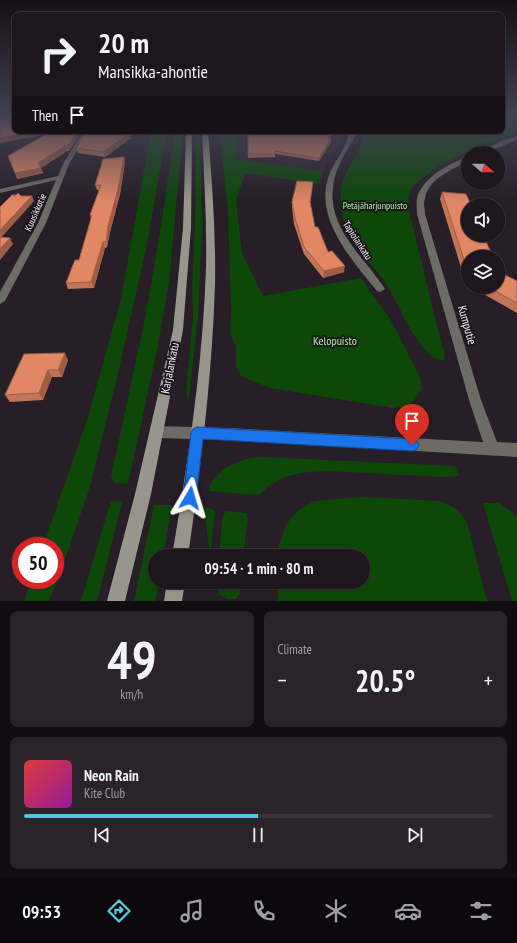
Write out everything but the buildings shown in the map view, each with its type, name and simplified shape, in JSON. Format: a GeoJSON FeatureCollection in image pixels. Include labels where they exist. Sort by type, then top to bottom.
{"type":"FeatureCollection","features":[{"type":"Feature","properties":{"kind":"main road","name":"Karjalankatu"},"geometry":{"type":"LineString","coordinates":[[116,601],[143,494],[178,330],[187,228],[189,146]]}},
{"type":"Feature","properties":{"kind":"main road"},"geometry":{"type":"LineString","coordinates":[[181,549],[190,498],[210,285],[211,234],[207,146]]}},
{"type":"Feature","properties":{"kind":"main road"},"geometry":{"type":"LineString","coordinates":[[173,601],[175,589]]}},
{"type":"Feature","properties":{"kind":"street","name":"Kuusikkotie"},"geometry":{"type":"LineString","coordinates":[[0,301],[42,223],[66,164],[77,146]]}},
{"type":"Feature","properties":{"kind":"street","name":"Tapiolankatu"},"geometry":{"type":"LineString","coordinates":[[347,146],[333,175],[329,188],[329,204],[338,230],[380,289]]}},
{"type":"Feature","properties":{"kind":"street","name":"Kumputie"},"geometry":{"type":"LineString","coordinates":[[461,164],[442,173],[429,183],[421,199],[421,214],[475,400],[492,449]]}},
{"type":"Feature","properties":{"kind":"street"},"geometry":{"type":"LineString","coordinates":[[0,191],[61,177]]}},
{"type":"Feature","properties":{"kind":"street"},"geometry":{"type":"LineString","coordinates":[[157,432],[517,450]]}},
{"type":"Feature","properties":{"kind":"shaded area"},"geometry":{"type":"Polygon","coordinates":[[[237,146],[338,146],[323,171],[236,159],[237,146]]]}},
{"type":"Feature","properties":{"kind":"green space"},"geometry":{"type":"Polygon","coordinates":[[[148,146],[164,146],[146,249],[119,369],[90,487],[64,562],[64,537],[46,537],[88,417],[121,299],[148,146]]]}},
{"type":"Feature","properties":{"kind":"green space"},"geometry":{"type":"Polygon","coordinates":[[[173,146],[182,146],[169,283],[157,350],[128,484],[115,483],[111,477],[145,319],[173,146]]]}},
{"type":"Feature","properties":{"kind":"green space"},"geometry":{"type":"Polygon","coordinates":[[[196,146],[200,146],[202,227],[198,316],[189,398],[187,397],[186,392],[193,316],[192,288],[195,228],[196,146]]]}},
{"type":"Feature","properties":{"kind":"green space","name":"Kelopuisto"},"geometry":{"type":"Polygon","coordinates":[[[221,146],[237,146],[236,159],[323,171],[319,184],[245,173],[236,201],[242,253],[263,296],[361,278],[390,319],[420,377],[422,389],[410,406],[393,408],[270,388],[241,376],[236,367],[236,347],[230,333],[231,312],[228,208],[221,146]]]}},
{"type":"Feature","properties":{"kind":"green space","name":"Petäjäharjunpuisto"},"geometry":{"type":"Polygon","coordinates":[[[360,146],[461,146],[461,154],[439,166],[425,176],[414,186],[408,200],[411,219],[445,356],[444,360],[438,359],[428,353],[415,337],[390,290],[354,241],[345,223],[342,212],[342,185],[348,169],[360,146]]]}},
{"type":"Feature","properties":{"kind":"green space"},"geometry":{"type":"Polygon","coordinates":[[[263,457],[455,466],[459,476],[442,477],[318,471],[300,473],[283,478],[259,495],[208,491],[217,476],[223,470],[238,462],[263,457]]]}},
{"type":"Feature","properties":{"kind":"green space"},"geometry":{"type":"Polygon","coordinates":[[[362,497],[440,501],[456,509],[467,522],[487,601],[278,601],[278,589],[370,589],[370,549],[278,549],[286,524],[299,510],[314,501],[362,497]]]}},
{"type":"Feature","properties":{"kind":"green space"},"geometry":{"type":"Polygon","coordinates":[[[111,501],[122,502],[97,601],[81,601],[111,501]]]}},
{"type":"Feature","properties":{"kind":"green space"},"geometry":{"type":"Polygon","coordinates":[[[483,503],[499,503],[517,517],[517,601],[512,601],[483,503]]]}},
{"type":"Feature","properties":{"kind":"green space"},"geometry":{"type":"Polygon","coordinates":[[[154,505],[172,505],[164,549],[148,549],[148,589],[158,589],[155,601],[134,601],[154,505]]]}},
{"type":"Feature","properties":{"kind":"green space"},"geometry":{"type":"Polygon","coordinates":[[[205,507],[212,509],[215,512],[211,549],[209,549],[204,511],[205,507]]]}},
{"type":"Feature","properties":{"kind":"green space"},"geometry":{"type":"Polygon","coordinates":[[[225,512],[246,513],[248,519],[244,549],[220,549],[222,521],[225,512]]]}},
{"type":"Feature","properties":{"kind":"green space"},"geometry":{"type":"Polygon","coordinates":[[[28,589],[54,589],[49,601],[24,601],[28,589]]]}},
{"type":"Feature","properties":{"kind":"green space"},"geometry":{"type":"Polygon","coordinates":[[[218,589],[240,589],[239,595],[236,599],[228,599],[220,595],[218,589]]]}},
{"type":"Feature","properties":{"kind":"route"},"geometry":{"type":"LineString","coordinates":[[190,498],[197,433],[412,445]]}}]}
